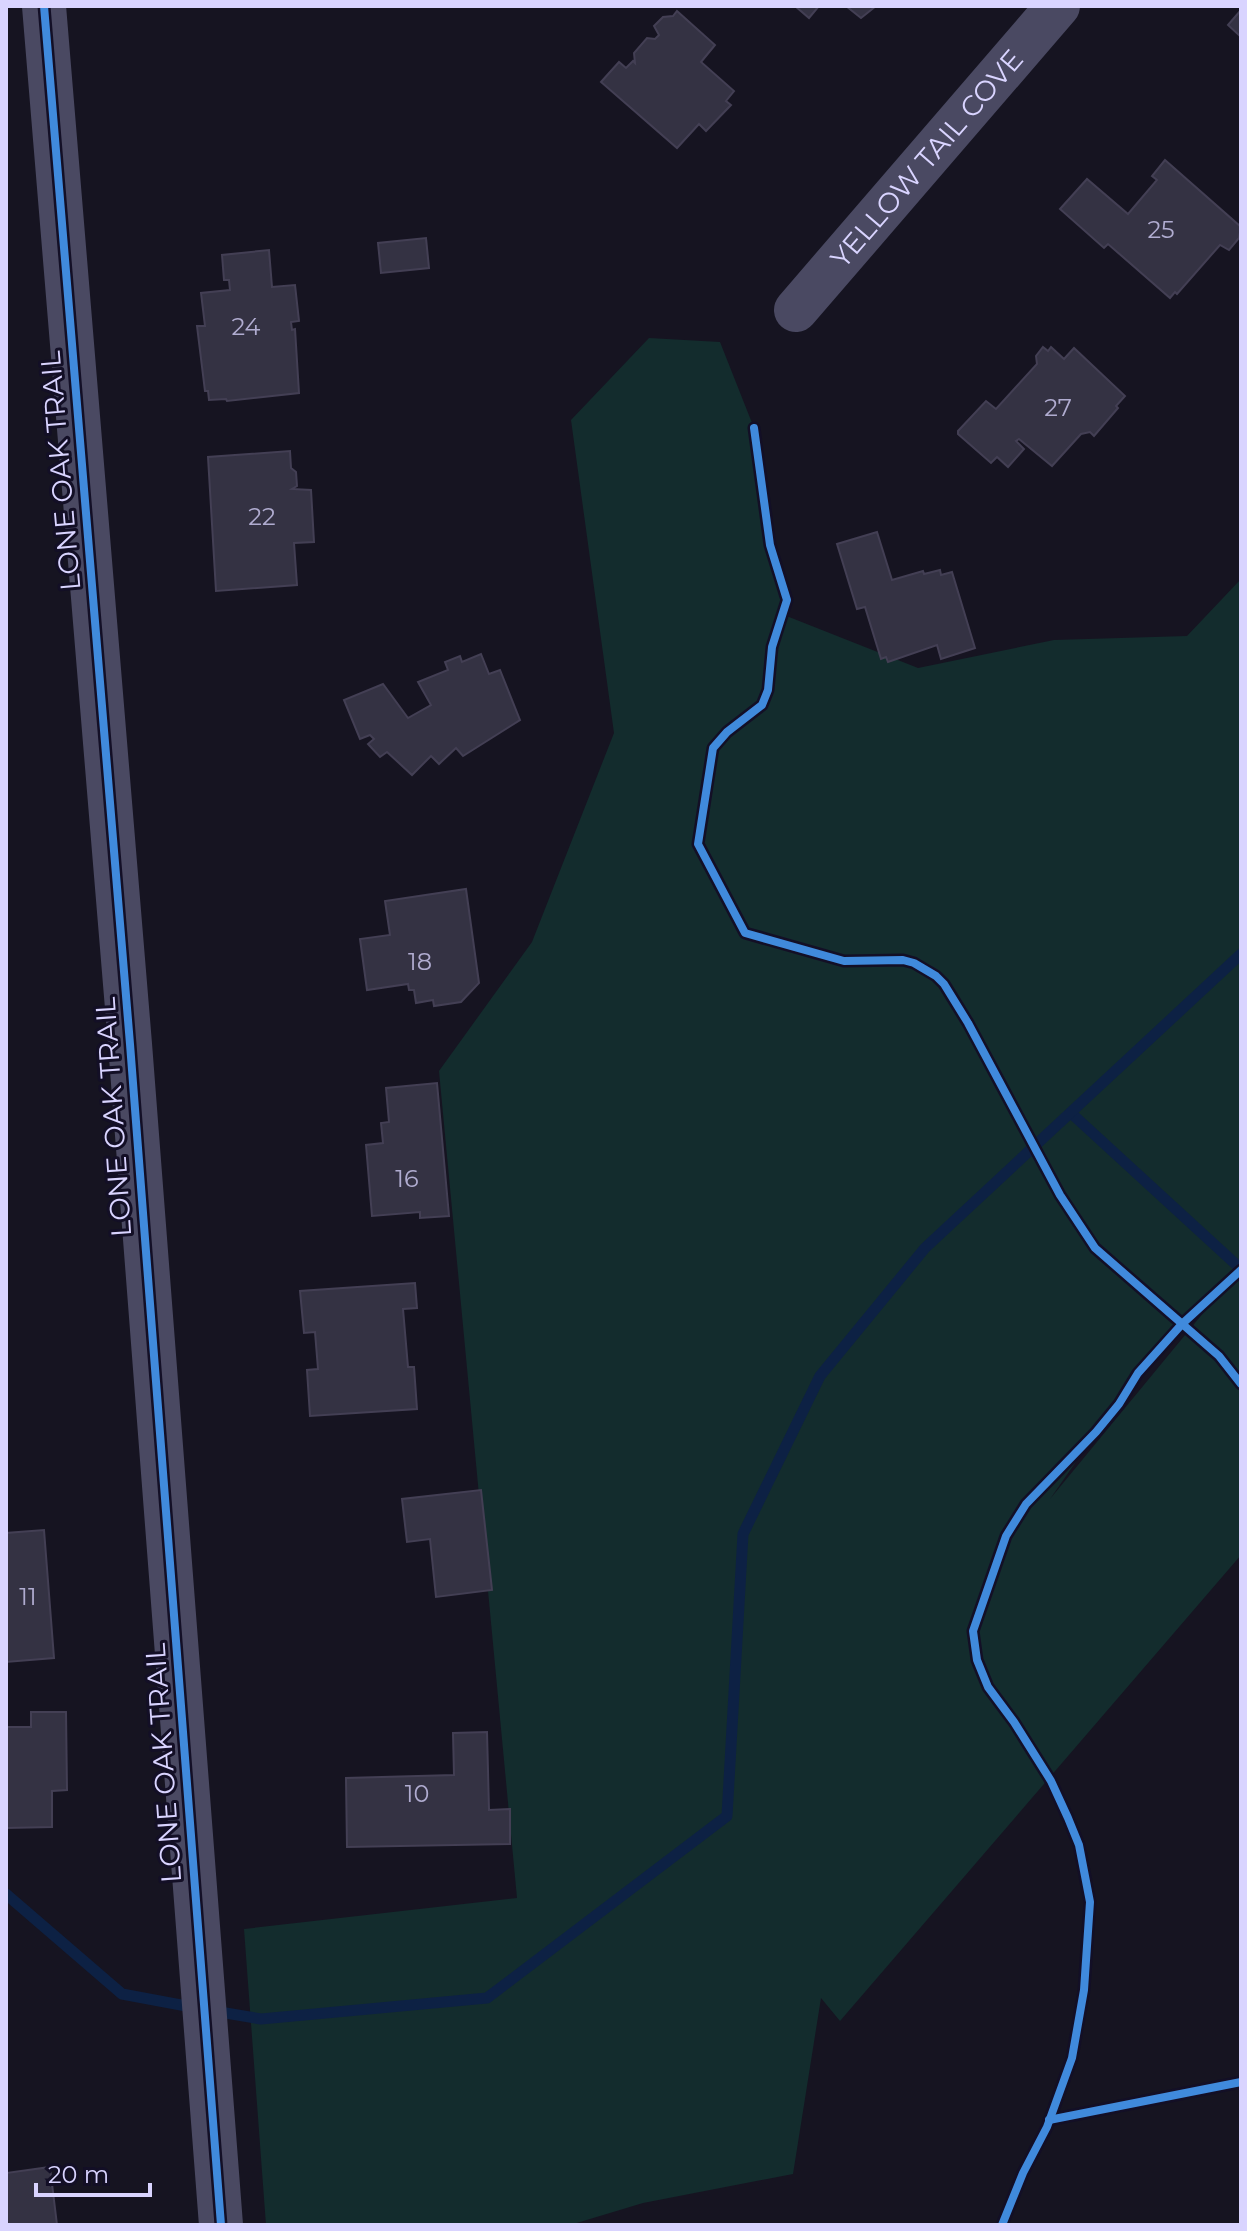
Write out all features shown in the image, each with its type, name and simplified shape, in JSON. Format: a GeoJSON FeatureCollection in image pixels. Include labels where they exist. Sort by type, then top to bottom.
{"type":"FeatureCollection","features":[{"type":"Feature","properties":{"kind":"street","name":"LONE OAK TRAIL"},"geometry":{"type":"LineString","coordinates":[[44,6],[126,998],[221,2225]]}},
{"type":"Feature","properties":{"kind":"street","name":"YELLOW TAIL COVE"},"geometry":{"type":"LineString","coordinates":[[796,310],[1058,6]]}},
{"type":"Feature","properties":{"kind":"green space"},"geometry":{"type":"Polygon","coordinates":[[[649,338],[720,342],[754,428],[784,615],[918,668],[1054,640],[1187,636],[1241,579],[1241,1555],[840,2021],[821,1998],[793,2174],[643,2203],[570,2225],[266,2225],[244,1929],[517,1898],[439,1071],[532,942],[614,733],[571,420],[649,338]],[[1218,1295],[1138,1373],[1050,1499],[1218,1295]]]}},
{"type":"Feature","properties":{"kind":"building"},"geometry":{"type":"Polygon","coordinates":[[[795,6],[819,6],[809,18],[795,6]]]}},
{"type":"Feature","properties":{"kind":"building"},"geometry":{"type":"Polygon","coordinates":[[[846,6],[876,6],[861,18],[846,6]]]}},
{"type":"Feature","properties":{"kind":"building"},"geometry":{"type":"Polygon","coordinates":[[[1241,10],[1241,37],[1228,25],[1241,10]]]}},
{"type":"Feature","properties":{"kind":"building"},"geometry":{"type":"Polygon","coordinates":[[[677,11],[715,45],[701,62],[734,91],[726,101],[731,105],[706,131],[699,124],[677,148],[601,82],[619,62],[626,68],[633,61],[635,63],[634,53],[647,38],[655,39],[659,35],[654,26],[663,17],[673,16],[677,11]]]}},
{"type":"Feature","properties":{"kind":"building"},"geometry":{"type":"Polygon","coordinates":[[[1165,160],[1241,227],[1239,238],[1229,250],[1220,245],[1170,298],[1108,244],[1104,248],[1060,209],[1087,179],[1128,214],[1157,180],[1152,176],[1165,160]]]}},
{"type":"Feature","properties":{"kind":"building"},"geometry":{"type":"Polygon","coordinates":[[[426,238],[429,268],[381,273],[378,243],[426,238]]]}},
{"type":"Feature","properties":{"kind":"building"},"geometry":{"type":"Polygon","coordinates":[[[269,250],[272,287],[295,285],[299,321],[291,322],[292,330],[295,329],[299,393],[209,400],[208,391],[205,391],[197,326],[205,326],[201,293],[230,290],[229,280],[224,280],[222,255],[269,250]]]}},
{"type":"Feature","properties":{"kind":"building"},"geometry":{"type":"Polygon","coordinates":[[[1043,347],[1048,351],[1051,347],[1064,359],[1074,348],[1125,396],[1094,436],[1090,432],[1081,434],[1052,466],[1019,439],[1016,441],[1024,449],[1008,467],[997,457],[991,463],[958,431],[986,401],[996,409],[1037,364],[1036,356],[1043,347]]]}},
{"type":"Feature","properties":{"kind":"building"},"geometry":{"type":"Polygon","coordinates":[[[290,451],[297,486],[292,489],[311,490],[314,542],[294,543],[297,585],[216,591],[208,457],[290,451]]]}},
{"type":"Feature","properties":{"kind":"building"},"geometry":{"type":"Polygon","coordinates":[[[877,532],[892,580],[923,571],[924,574],[940,570],[941,575],[952,572],[975,648],[941,659],[937,645],[888,662],[886,657],[881,659],[865,607],[857,609],[837,544],[877,532]]]}},
{"type":"Feature","properties":{"kind":"building"},"geometry":{"type":"Polygon","coordinates":[[[481,654],[489,674],[500,670],[520,720],[463,756],[456,748],[439,764],[431,756],[412,775],[387,752],[380,757],[368,744],[374,739],[370,735],[360,739],[344,700],[383,684],[408,718],[431,705],[418,682],[448,670],[445,662],[460,656],[462,662],[481,654]]]}},
{"type":"Feature","properties":{"kind":"building"},"geometry":{"type":"Polygon","coordinates":[[[466,889],[479,983],[461,1002],[434,1006],[433,1000],[416,1003],[414,990],[409,990],[408,984],[367,990],[360,939],[390,935],[385,901],[466,889]]]}},
{"type":"Feature","properties":{"kind":"building"},"geometry":{"type":"Polygon","coordinates":[[[437,1083],[449,1216],[420,1218],[420,1212],[372,1216],[366,1145],[383,1143],[381,1123],[389,1122],[386,1088],[437,1083]]]}},
{"type":"Feature","properties":{"kind":"building"},"geometry":{"type":"Polygon","coordinates":[[[415,1283],[417,1308],[403,1309],[408,1367],[414,1367],[417,1409],[310,1416],[307,1370],[318,1369],[315,1332],[304,1333],[300,1291],[415,1283]]]}},
{"type":"Feature","properties":{"kind":"building"},"geometry":{"type":"Polygon","coordinates":[[[481,1490],[492,1590],[436,1597],[430,1539],[407,1542],[402,1499],[481,1490]]]}},
{"type":"Feature","properties":{"kind":"building"},"geometry":{"type":"Polygon","coordinates":[[[44,1530],[54,1658],[6,1662],[6,1533],[44,1530]]]}},
{"type":"Feature","properties":{"kind":"building"},"geometry":{"type":"Polygon","coordinates":[[[31,1712],[66,1712],[67,1790],[52,1791],[52,1827],[6,1828],[7,1727],[31,1727],[31,1712]]]}},
{"type":"Feature","properties":{"kind":"building"},"geometry":{"type":"Polygon","coordinates":[[[487,1732],[489,1810],[510,1809],[510,1844],[347,1847],[346,1778],[454,1775],[453,1733],[487,1732]]]}},
{"type":"Feature","properties":{"kind":"building"},"geometry":{"type":"Polygon","coordinates":[[[50,2167],[57,2225],[6,2225],[6,2173],[50,2167]]]}},
{"type":"Feature","properties":{"kind":"waterway"},"geometry":{"type":"LineString","coordinates":[[214,2011],[261,2019],[487,1998],[727,1816],[743,1534],[820,1376],[925,1248],[1241,954]]}},
{"type":"Feature","properties":{"kind":"waterway"},"geometry":{"type":"LineString","coordinates":[[1071,1113],[1241,1269]]}},
{"type":"Feature","properties":{"kind":"waterway"},"geometry":{"type":"LineString","coordinates":[[6,1894],[122,1994],[197,2008]]}},
{"type":"Feature","properties":{"kind":"cycle path"},"geometry":{"type":"LineString","coordinates":[[44,6],[130,1044],[221,2225]]}},
{"type":"Feature","properties":{"kind":"cycle path"},"geometry":{"type":"LineString","coordinates":[[754,428],[770,545],[787,600],[772,647],[768,690],[762,705],[727,732],[713,748],[698,844],[745,933],[844,961],[903,960],[936,976],[968,1023],[1060,1195],[1095,1248],[1219,1356],[1241,1384]]}},
{"type":"Feature","properties":{"kind":"cycle path"},"geometry":{"type":"LineString","coordinates":[[1002,2225],[1023,2173],[1047,2127],[1072,2058],[1084,1990],[1090,1902],[1079,1845],[1068,1818],[1051,1781],[988,1687],[977,1660],[973,1631],[1006,1536],[1026,1504],[1096,1432],[1119,1404],[1138,1373],[1182,1324],[1241,1270]]}},
{"type":"Feature","properties":{"kind":"cycle path"},"geometry":{"type":"LineString","coordinates":[[1049,2120],[1241,2082]]}}]}
